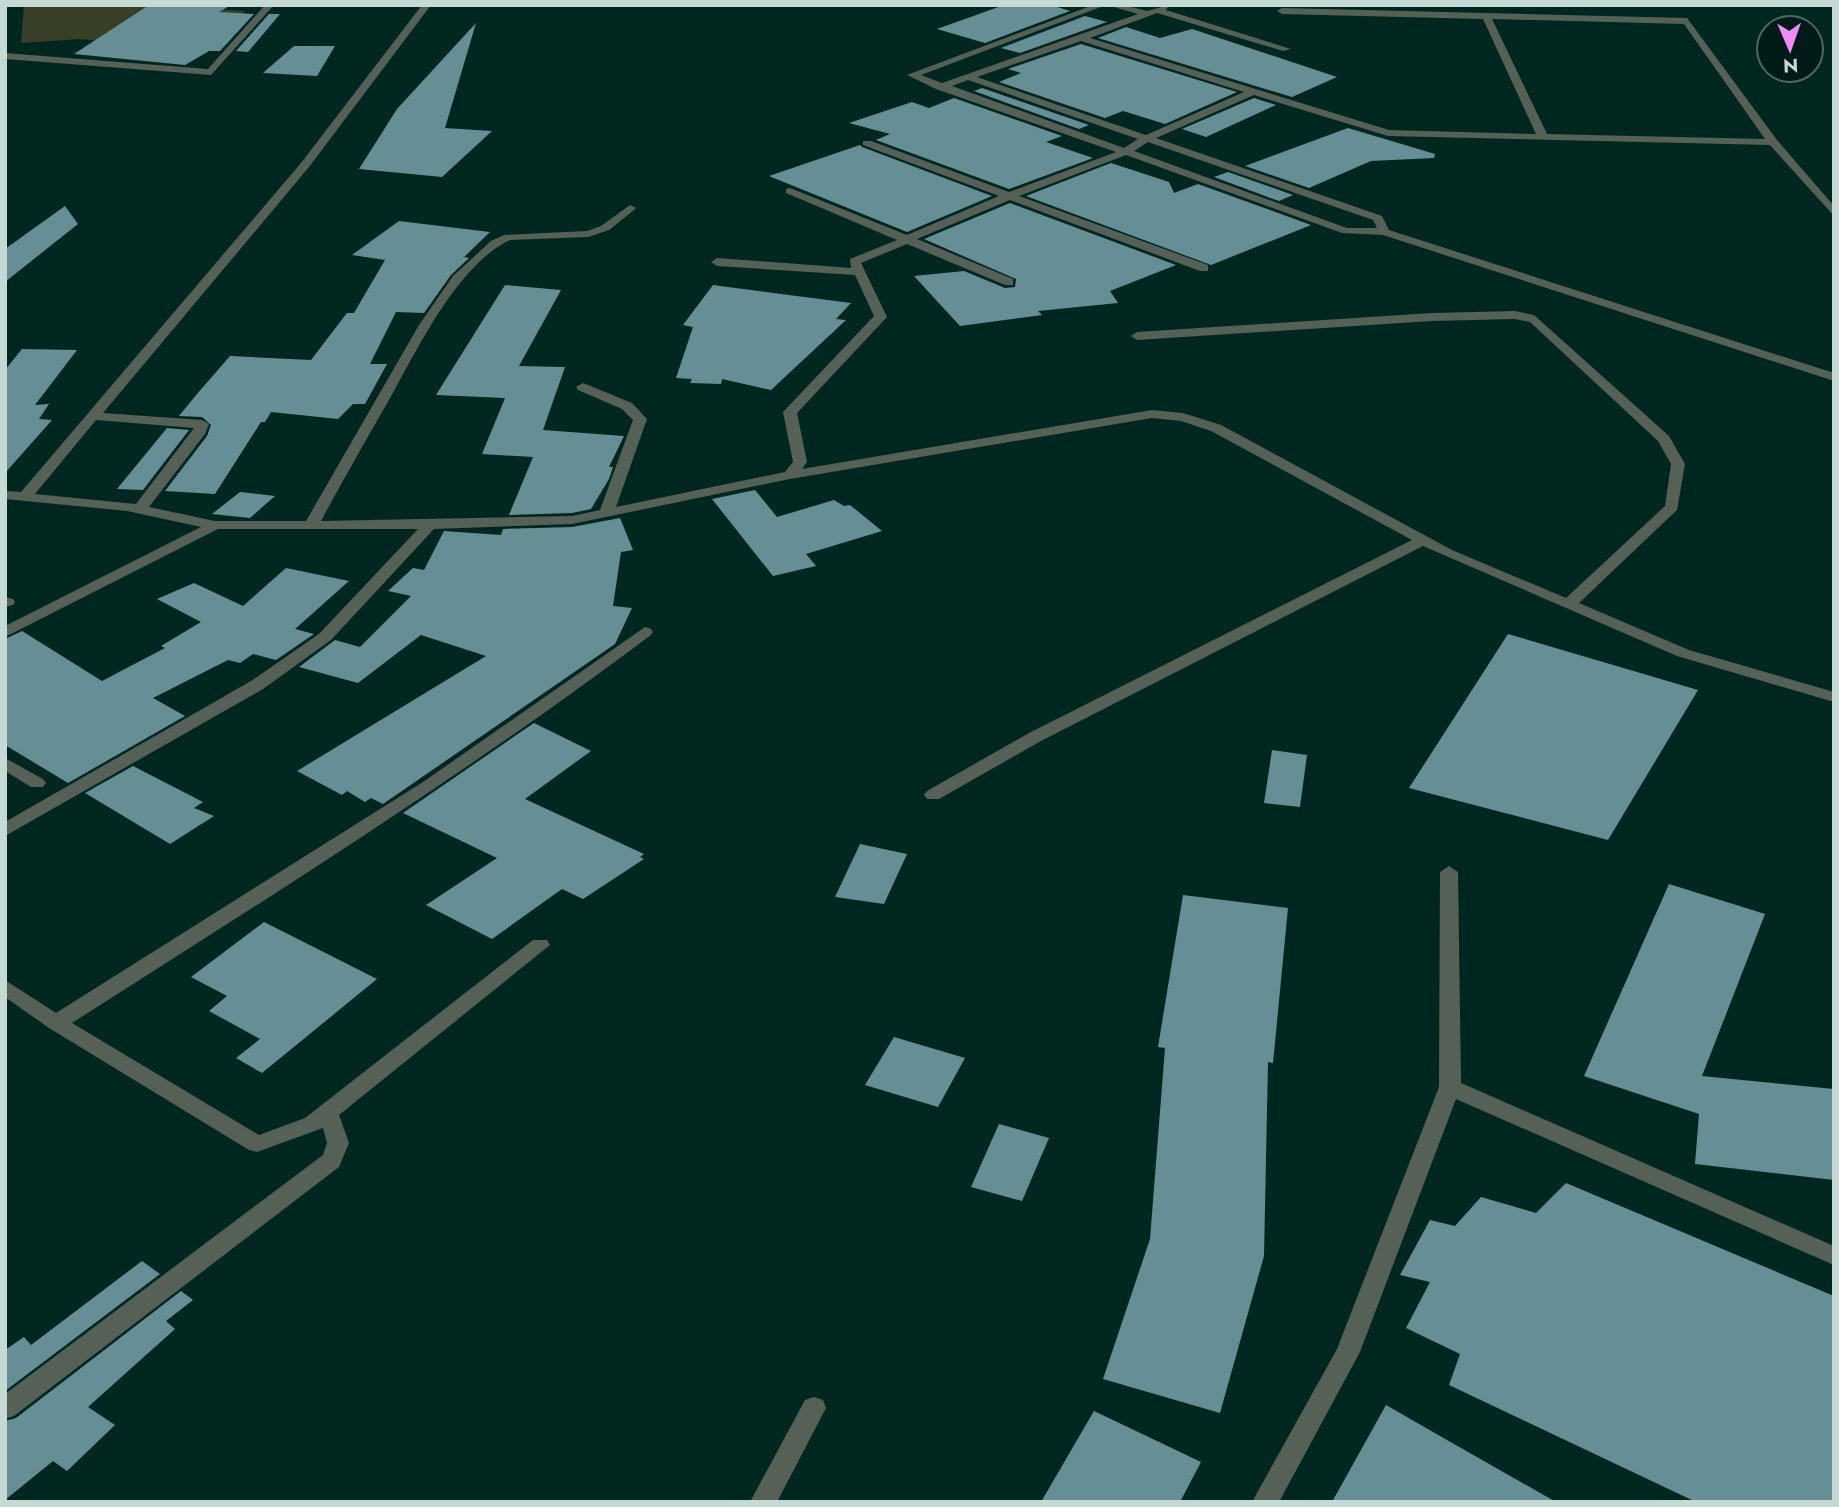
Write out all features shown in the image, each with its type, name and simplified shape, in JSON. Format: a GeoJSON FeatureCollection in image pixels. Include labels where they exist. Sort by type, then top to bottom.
{"type":"FeatureCollection","features":[{"type":"Feature","properties":{"kind":"street"},"geometry":{"type":"LineString","coordinates":[[5,56],[211,72],[270,5]]}},
{"type":"Feature","properties":{"kind":"street"},"geometry":{"type":"LineString","coordinates":[[26,495],[305,165],[427,5]]}},
{"type":"Feature","properties":{"kind":"street"},"geometry":{"type":"LineString","coordinates":[[1102,5],[912,75],[939,87],[1346,231],[1384,232],[1834,377]]}},
{"type":"Feature","properties":{"kind":"street"},"geometry":{"type":"LineString","coordinates":[[1111,5],[1153,12],[1286,49]]}},
{"type":"Feature","properties":{"kind":"street"},"geometry":{"type":"LineString","coordinates":[[939,87],[1170,5]]}},
{"type":"Feature","properties":{"kind":"street"},"geometry":{"type":"LineString","coordinates":[[1282,11],[1688,21],[1773,142],[1834,213]]}},
{"type":"Feature","properties":{"kind":"street"},"geometry":{"type":"LineString","coordinates":[[1486,16],[1542,137]]}},
{"type":"Feature","properties":{"kind":"street"},"geometry":{"type":"LineString","coordinates":[[1081,37],[1388,133],[1773,142]]}},
{"type":"Feature","properties":{"kind":"street"},"geometry":{"type":"LineString","coordinates":[[965,76],[1378,218],[1384,232]]}},
{"type":"Feature","properties":{"kind":"street"},"geometry":{"type":"LineString","coordinates":[[790,475],[800,462],[790,412],[881,317],[853,262],[1011,195],[1125,152],[1147,138],[1253,92]]}},
{"type":"Feature","properties":{"kind":"street"},"geometry":{"type":"LineString","coordinates":[[867,142],[1204,268]]}},
{"type":"Feature","properties":{"kind":"street"},"geometry":{"type":"LineString","coordinates":[[790,191],[1009,282]]}},
{"type":"Feature","properties":{"kind":"street"},"geometry":{"type":"LineString","coordinates":[[310,526],[425,325],[457,279],[495,243],[508,237],[588,234],[605,228],[630,208]]}},
{"type":"Feature","properties":{"kind":"street"},"geometry":{"type":"LineString","coordinates":[[717,262],[859,272]]}},
{"type":"Feature","properties":{"kind":"street"},"geometry":{"type":"LineString","coordinates":[[1137,336],[1432,317],[1515,315],[1534,319],[1664,439],[1678,464],[1672,507],[1569,604]]}},
{"type":"Feature","properties":{"kind":"street"},"geometry":{"type":"LineString","coordinates":[[583,387],[627,407],[640,419],[606,513]]}},
{"type":"Feature","properties":{"kind":"street"},"geometry":{"type":"LineString","coordinates":[[5,495],[26,495],[139,510],[215,525],[430,525],[572,520],[790,475],[1152,414],[1183,417],[1216,428],[1423,540],[1569,604],[1683,653],[1834,697]]}},
{"type":"Feature","properties":{"kind":"street"},"geometry":{"type":"LineString","coordinates":[[93,416],[202,424],[200,431],[139,510]]}},
{"type":"Feature","properties":{"kind":"street"},"geometry":{"type":"LineString","coordinates":[[5,632],[215,525]]}},
{"type":"Feature","properties":{"kind":"street"},"geometry":{"type":"LineString","coordinates":[[5,830],[257,685],[325,637],[430,525]]}},
{"type":"Feature","properties":{"kind":"street"},"geometry":{"type":"LineString","coordinates":[[933,795],[1034,737],[1423,540]]}},
{"type":"Feature","properties":{"kind":"street"},"geometry":{"type":"LineString","coordinates":[[56,1023],[446,776],[568,692],[645,632]]}},
{"type":"Feature","properties":{"kind":"street"},"geometry":{"type":"LineString","coordinates":[[5,763],[37,783]]}},
{"type":"Feature","properties":{"kind":"street"},"geometry":{"type":"LineString","coordinates":[[1265,1502],[1348,1352],[1450,1087],[1449,872]]}},
{"type":"Feature","properties":{"kind":"street"},"geometry":{"type":"LineString","coordinates":[[5,987],[56,1023],[257,1144],[313,1124],[540,945]]}},
{"type":"Feature","properties":{"kind":"street"},"geometry":{"type":"LineString","coordinates":[[1450,1087],[1834,1256]]}},
{"type":"Feature","properties":{"kind":"street"},"geometry":{"type":"LineString","coordinates":[[5,1408],[331,1161],[339,1152],[339,1140],[327,1113]]}},
{"type":"Feature","properties":{"kind":"street"},"geometry":{"type":"LineString","coordinates":[[763,1502],[814,1408]]}},
{"type":"Feature","properties":{"kind":"green space"},"geometry":{"type":"Polygon","coordinates":[[[24,5],[160,5],[245,11],[201,51],[80,39],[21,43],[24,5]]]}},
{"type":"Feature","properties":{"kind":"building"},"geometry":{"type":"Polygon","coordinates":[[[149,5],[231,5],[219,12],[254,14],[220,51],[209,51],[185,65],[74,54],[149,5]]]}},
{"type":"Feature","properties":{"kind":"building"},"geometry":{"type":"Polygon","coordinates":[[[1004,5],[1051,5],[1070,11],[985,43],[937,29],[1004,5]]]}},
{"type":"Feature","properties":{"kind":"building"},"geometry":{"type":"Polygon","coordinates":[[[269,14],[280,14],[248,52],[236,51],[269,14]]]}},
{"type":"Feature","properties":{"kind":"building"},"geometry":{"type":"Polygon","coordinates":[[[1085,16],[1107,22],[1020,53],[1001,48],[1085,16]]]}},
{"type":"Feature","properties":{"kind":"building"},"geometry":{"type":"Polygon","coordinates":[[[476,23],[445,128],[492,131],[442,177],[359,169],[397,109],[476,23]]]}},
{"type":"Feature","properties":{"kind":"building"},"geometry":{"type":"Polygon","coordinates":[[[1126,27],[1160,38],[1192,29],[1337,77],[1292,97],[1098,38],[1126,27]]]}},
{"type":"Feature","properties":{"kind":"building"},"geometry":{"type":"Polygon","coordinates":[[[1081,44],[1237,92],[1165,124],[1123,111],[1105,118],[999,82],[1021,73],[1008,69],[1081,44]]]}},
{"type":"Feature","properties":{"kind":"building"},"geometry":{"type":"Polygon","coordinates":[[[294,46],[335,46],[317,76],[263,73],[294,46]]]}},
{"type":"Feature","properties":{"kind":"building"},"geometry":{"type":"Polygon","coordinates":[[[982,88],[1089,125],[1079,129],[974,91],[982,88]]]}},
{"type":"Feature","properties":{"kind":"building"},"geometry":{"type":"Polygon","coordinates":[[[954,98],[1062,136],[1046,142],[1093,158],[1009,189],[876,140],[890,134],[849,123],[912,102],[929,108],[954,98]]]}},
{"type":"Feature","properties":{"kind":"building"},"geometry":{"type":"Polygon","coordinates":[[[1254,98],[1276,105],[1206,137],[1182,129],[1254,98]]]}},
{"type":"Feature","properties":{"kind":"building"},"geometry":{"type":"Polygon","coordinates":[[[1348,128],[1435,154],[1434,158],[1371,161],[1309,188],[1245,166],[1348,128]]]}},
{"type":"Feature","properties":{"kind":"building"},"geometry":{"type":"Polygon","coordinates":[[[860,145],[992,196],[907,232],[769,176],[860,145]]]}},
{"type":"Feature","properties":{"kind":"building"},"geometry":{"type":"Polygon","coordinates":[[[1111,163],[1169,182],[1174,193],[1198,184],[1311,225],[1211,265],[1026,196],[1111,163]]]}},
{"type":"Feature","properties":{"kind":"building"},"geometry":{"type":"Polygon","coordinates":[[[1228,172],[1293,195],[1279,201],[1214,177],[1228,172]]]}},
{"type":"Feature","properties":{"kind":"building"},"geometry":{"type":"Polygon","coordinates":[[[1010,203],[1176,265],[1110,291],[1118,303],[1038,311],[1042,315],[960,326],[914,276],[964,271],[1005,288],[1015,287],[1016,279],[924,239],[1010,203]]]}},
{"type":"Feature","properties":{"kind":"building"},"geometry":{"type":"Polygon","coordinates":[[[65,206],[78,224],[5,282],[5,249],[65,206]]]}},
{"type":"Feature","properties":{"kind":"building"},"geometry":{"type":"Polygon","coordinates":[[[399,221],[490,232],[464,257],[469,258],[451,275],[424,313],[396,312],[370,364],[387,364],[365,404],[353,404],[338,419],[271,412],[265,422],[261,422],[215,494],[165,491],[207,436],[211,425],[202,417],[179,416],[197,394],[230,356],[311,360],[347,313],[354,313],[385,260],[352,255],[399,221]]]}},
{"type":"Feature","properties":{"kind":"building"},"geometry":{"type":"Polygon","coordinates":[[[505,285],[561,290],[519,366],[565,367],[543,430],[624,436],[609,467],[613,467],[609,479],[591,509],[572,513],[509,515],[533,457],[482,454],[505,398],[436,395],[505,285]]]}},
{"type":"Feature","properties":{"kind":"building"},"geometry":{"type":"Polygon","coordinates":[[[713,285],[851,303],[836,319],[846,320],[771,390],[722,379],[721,384],[690,383],[692,379],[676,378],[693,327],[683,325],[713,285]]]}},
{"type":"Feature","properties":{"kind":"building"},"geometry":{"type":"Polygon","coordinates":[[[22,349],[77,350],[35,405],[49,404],[39,419],[52,420],[5,473],[5,370],[22,349]]]}},
{"type":"Feature","properties":{"kind":"building"},"geometry":{"type":"Polygon","coordinates":[[[167,428],[189,430],[143,490],[117,489],[167,428]]]}},
{"type":"Feature","properties":{"kind":"building"},"geometry":{"type":"Polygon","coordinates":[[[755,490],[777,517],[834,500],[844,506],[850,505],[882,531],[806,554],[816,566],[773,576],[712,499],[755,490]]]}},
{"type":"Feature","properties":{"kind":"building"},"geometry":{"type":"Polygon","coordinates":[[[240,492],[275,496],[250,518],[212,514],[240,492]]]}},
{"type":"Feature","properties":{"kind":"building"},"geometry":{"type":"Polygon","coordinates":[[[620,518],[633,550],[621,552],[613,606],[632,608],[615,644],[383,804],[371,798],[365,802],[347,791],[342,795],[297,771],[486,656],[421,635],[358,683],[299,667],[335,640],[360,647],[411,596],[388,591],[413,568],[424,570],[444,531],[501,535],[503,529],[572,527],[620,518]]]}},
{"type":"Feature","properties":{"kind":"building"},"geometry":{"type":"Polygon","coordinates":[[[286,568],[349,581],[295,629],[314,634],[276,660],[253,654],[240,663],[228,660],[153,698],[185,716],[68,783],[5,745],[5,639],[22,631],[102,681],[165,648],[161,646],[201,622],[157,599],[194,583],[243,606],[286,568]]]}},
{"type":"Feature","properties":{"kind":"building"},"geometry":{"type":"Polygon","coordinates":[[[1508,634],[1698,690],[1608,840],[1409,788],[1508,634]]]}},
{"type":"Feature","properties":{"kind":"building"},"geometry":{"type":"Polygon","coordinates":[[[534,723],[591,751],[525,799],[644,854],[640,857],[644,859],[583,899],[562,889],[492,939],[426,905],[497,858],[403,813],[534,723]]]}},
{"type":"Feature","properties":{"kind":"building"},"geometry":{"type":"Polygon","coordinates":[[[1272,750],[1307,755],[1300,807],[1264,803],[1272,750]]]}},
{"type":"Feature","properties":{"kind":"building"},"geometry":{"type":"Polygon","coordinates":[[[133,766],[203,802],[194,808],[214,816],[170,844],[85,793],[133,766]]]}},
{"type":"Feature","properties":{"kind":"building"},"geometry":{"type":"Polygon","coordinates":[[[860,844],[907,854],[884,904],[835,897],[860,844]]]}},
{"type":"Feature","properties":{"kind":"building"},"geometry":{"type":"Polygon","coordinates":[[[1669,884],[1765,914],[1702,1076],[1834,1089],[1834,1180],[1695,1164],[1699,1114],[1584,1076],[1669,884]]]}},
{"type":"Feature","properties":{"kind":"building"},"geometry":{"type":"Polygon","coordinates":[[[1183,895],[1288,908],[1273,1063],[1268,1062],[1264,1256],[1220,1413],[1103,1379],[1150,1239],[1165,1048],[1158,1047],[1183,895]]]}},
{"type":"Feature","properties":{"kind":"building"},"geometry":{"type":"Polygon","coordinates":[[[264,922],[377,979],[262,1073],[236,1058],[260,1039],[209,1011],[227,996],[191,977],[264,922]]]}},
{"type":"Feature","properties":{"kind":"building"},"geometry":{"type":"Polygon","coordinates":[[[894,1037],[965,1058],[938,1107],[865,1085],[894,1037]]]}},
{"type":"Feature","properties":{"kind":"building"},"geometry":{"type":"Polygon","coordinates":[[[999,1124],[1049,1138],[1022,1201],[971,1187],[999,1124]]]}},
{"type":"Feature","properties":{"kind":"building"},"geometry":{"type":"Polygon","coordinates":[[[1566,1183],[1834,1296],[1834,1502],[1696,1502],[1449,1385],[1460,1354],[1406,1328],[1430,1282],[1400,1275],[1430,1220],[1455,1226],[1481,1197],[1536,1213],[1566,1183]]]}},
{"type":"Feature","properties":{"kind":"building"},"geometry":{"type":"Polygon","coordinates":[[[142,1261],[160,1274],[5,1391],[5,1350],[24,1337],[31,1345],[142,1261]]]}},
{"type":"Feature","properties":{"kind":"building"},"geometry":{"type":"Polygon","coordinates":[[[181,1291],[193,1300],[166,1321],[175,1329],[88,1407],[115,1425],[67,1471],[53,1461],[5,1500],[5,1421],[16,1418],[181,1291]]]}},
{"type":"Feature","properties":{"kind":"building"},"geometry":{"type":"Polygon","coordinates":[[[1386,1405],[1447,1440],[1556,1502],[1332,1502],[1386,1405]]]}},
{"type":"Feature","properties":{"kind":"building"},"geometry":{"type":"Polygon","coordinates":[[[1094,1411],[1201,1462],[1180,1502],[1041,1502],[1094,1411]]]}}]}
